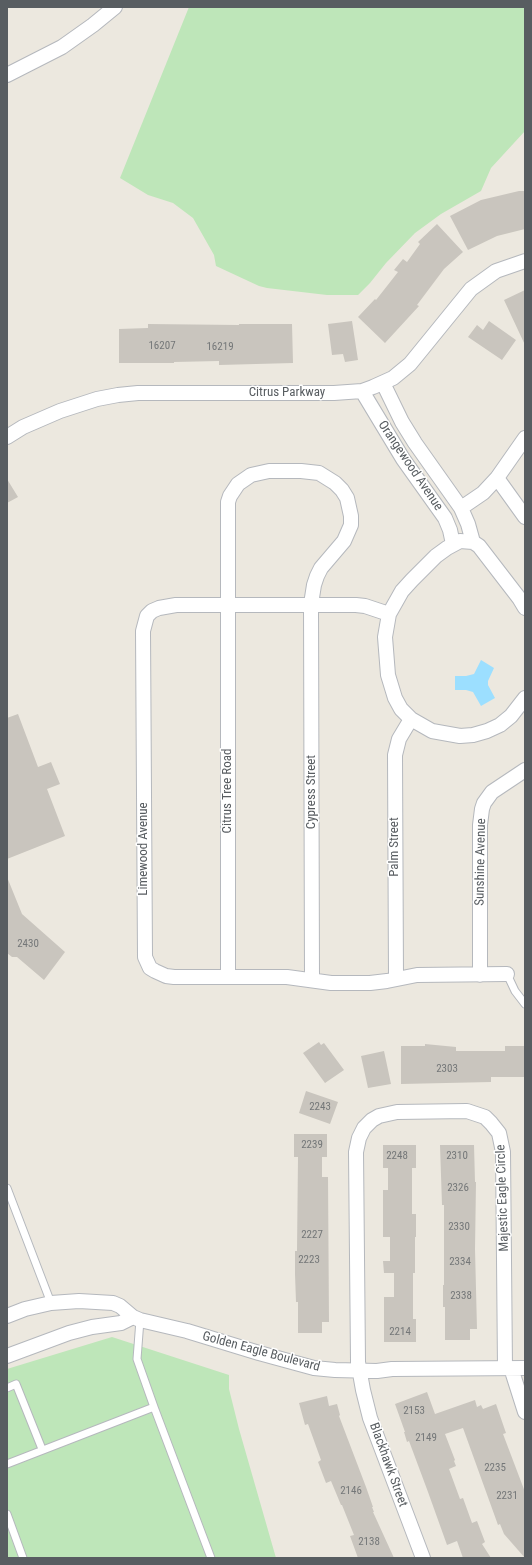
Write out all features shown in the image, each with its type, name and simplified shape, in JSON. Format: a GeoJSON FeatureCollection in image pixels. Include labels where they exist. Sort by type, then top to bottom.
{"type":"FeatureCollection","features":[{"type":"Feature","properties":{"kind":"street"},"geometry":{"type":"LineString","coordinates":[[7,75],[62,47],[94,25],[115,7]]}},
{"type":"Feature","properties":{"kind":"street","name":"Citrus Parkway"},"geometry":{"type":"LineString","coordinates":[[7,437],[23,427],[60,411],[84,402],[118,395],[138,393],[334,393],[362,391],[383,383],[402,371],[419,355],[471,289],[496,271],[525,261]]}},
{"type":"Feature","properties":{"kind":"street"},"geometry":{"type":"LineString","coordinates":[[383,383],[402,422],[421,453],[461,508],[468,524],[473,542]]}},
{"type":"Feature","properties":{"kind":"street","name":"Orangewood Avenue"},"geometry":{"type":"LineString","coordinates":[[362,391],[407,465],[445,518],[452,536],[453,544]]}},
{"type":"Feature","properties":{"kind":"street"},"geometry":{"type":"LineString","coordinates":[[461,508],[483,493],[497,478],[525,438]]}},
{"type":"Feature","properties":{"kind":"street"},"geometry":{"type":"LineString","coordinates":[[407,465],[421,453]]}},
{"type":"Feature","properties":{"kind":"street"},"geometry":{"type":"LineString","coordinates":[[228,605],[227,510],[230,496],[238,484],[251,475],[269,471],[310,472],[328,477],[342,490],[350,507],[351,525],[348,534],[337,551],[321,568],[314,585],[311,604]]}},
{"type":"Feature","properties":{"kind":"street"},"geometry":{"type":"LineString","coordinates":[[497,478],[525,517]]}},
{"type":"Feature","properties":{"kind":"street"},"geometry":{"type":"LineString","coordinates":[[525,608],[486,552],[473,542],[466,540],[453,544],[436,556],[412,580],[394,603],[389,614],[385,637],[388,675],[395,698],[401,709],[411,720],[432,731],[460,736],[473,735],[487,731],[500,725],[511,716],[525,698]]}},
{"type":"Feature","properties":{"kind":"street","name":"Cypress Street"},"geometry":{"type":"LineString","coordinates":[[311,604],[312,980]]}},
{"type":"Feature","properties":{"kind":"street","name":"Limewood Avenue"},"geometry":{"type":"LineString","coordinates":[[389,614],[365,606],[356,605],[176,605],[159,608],[152,611],[147,616],[143,630],[145,957],[150,968],[166,976],[287,977],[331,983],[370,983],[417,975],[507,974]]}},
{"type":"Feature","properties":{"kind":"street","name":"Citrus Tree Road"},"geometry":{"type":"LineString","coordinates":[[228,605],[228,977]]}},
{"type":"Feature","properties":{"kind":"street","name":"Palm Street"},"geometry":{"type":"LineString","coordinates":[[396,979],[395,755],[399,739],[411,720]]}},
{"type":"Feature","properties":{"kind":"street","name":"Sunshine Avenue"},"geometry":{"type":"LineString","coordinates":[[480,975],[480,825],[482,809],[484,803],[492,792],[525,770]]}},
{"type":"Feature","properties":{"kind":"street","name":"Majestic Eagle Circle"},"geometry":{"type":"LineString","coordinates":[[359,1370],[357,1352],[356,1152],[359,1138],[364,1128],[372,1120],[379,1116],[397,1112],[466,1111],[485,1117],[491,1123],[499,1132],[504,1152],[508,1368]]}},
{"type":"Feature","properties":{"kind":"street","name":"Golden Eagle Boulevard"},"geometry":{"type":"LineString","coordinates":[[7,1316],[25,1309],[51,1303],[80,1301],[113,1303],[127,1310],[136,1318],[187,1331],[305,1366],[325,1369],[359,1370],[525,1368]]}},
{"type":"Feature","properties":{"kind":"street"},"geometry":{"type":"LineString","coordinates":[[7,1356],[69,1333],[136,1318]]}},
{"type":"Feature","properties":{"kind":"street"},"geometry":{"type":"LineString","coordinates":[[508,1368],[525,1412]]}},
{"type":"Feature","properties":{"kind":"street","name":"Blackhawk Street"},"geometry":{"type":"LineString","coordinates":[[359,1370],[370,1418],[423,1558]]}},
{"type":"Feature","properties":{"kind":"lane"},"geometry":{"type":"LineString","coordinates":[[507,974],[515,991],[525,1004]]}},
{"type":"Feature","properties":{"kind":"lane"},"geometry":{"type":"LineString","coordinates":[[7,1188],[51,1303]]}},
{"type":"Feature","properties":{"kind":"lane"},"geometry":{"type":"LineString","coordinates":[[136,1318],[137,1359],[211,1558]]}},
{"type":"Feature","properties":{"kind":"lane"},"geometry":{"type":"LineString","coordinates":[[7,1388],[16,1384],[42,1449]]}},
{"type":"Feature","properties":{"kind":"lane"},"geometry":{"type":"LineString","coordinates":[[7,1464],[154,1406]]}},
{"type":"Feature","properties":{"kind":"lane"},"geometry":{"type":"LineString","coordinates":[[7,1514],[23,1558]]}},
{"type":"Feature","properties":{"kind":"green space"},"geometry":{"type":"Polygon","coordinates":[[[189,7],[525,7],[525,131],[491,168],[481,191],[441,214],[415,233],[358,295],[327,295],[259,286],[216,266],[214,255],[193,218],[173,203],[148,195],[120,178],[189,7]]]}},
{"type":"Feature","properties":{"kind":"green space"},"geometry":{"type":"Polygon","coordinates":[[[112,1337],[229,1375],[229,1389],[239,1429],[276,1558],[7,1558],[7,1369],[112,1337]]]}},
{"type":"Feature","properties":{"kind":"water"},"geometry":{"type":"Polygon","coordinates":[[[481,660],[494,668],[488,681],[488,685],[495,698],[481,706],[473,692],[466,690],[455,690],[455,676],[474,674],[481,660]]]}},
{"type":"Feature","properties":{"kind":"building"},"geometry":{"type":"Polygon","coordinates":[[[519,191],[525,191],[525,229],[497,236],[468,250],[450,216],[481,200],[519,191]]]}},
{"type":"Feature","properties":{"kind":"building"},"geometry":{"type":"Polygon","coordinates":[[[437,224],[463,252],[444,269],[417,305],[419,306],[385,343],[358,317],[375,299],[376,300],[398,272],[394,270],[403,259],[407,262],[420,244],[418,242],[437,224]]]}},
{"type":"Feature","properties":{"kind":"building"},"geometry":{"type":"Polygon","coordinates":[[[525,290],[525,345],[504,300],[525,290]]]}},
{"type":"Feature","properties":{"kind":"building"},"geometry":{"type":"Polygon","coordinates":[[[352,321],[358,360],[345,362],[343,354],[332,355],[328,324],[352,321]]]}},
{"type":"Feature","properties":{"kind":"building"},"geometry":{"type":"Polygon","coordinates":[[[489,321],[516,340],[502,360],[468,337],[477,325],[483,330],[489,321]]]}},
{"type":"Feature","properties":{"kind":"building"},"geometry":{"type":"Polygon","coordinates":[[[148,324],[292,324],[293,363],[219,365],[219,361],[119,363],[119,329],[148,328],[148,324]]]}},
{"type":"Feature","properties":{"kind":"building"},"geometry":{"type":"Polygon","coordinates":[[[7,479],[18,497],[7,503],[7,479]]]}},
{"type":"Feature","properties":{"kind":"building"},"geometry":{"type":"Polygon","coordinates":[[[18,714],[38,767],[51,762],[60,784],[47,789],[65,836],[7,859],[7,718],[18,714]]]}},
{"type":"Feature","properties":{"kind":"building"},"geometry":{"type":"Polygon","coordinates":[[[7,877],[22,914],[65,952],[44,980],[17,957],[12,957],[7,953],[7,877]]]}},
{"type":"Feature","properties":{"kind":"building"},"geometry":{"type":"Polygon","coordinates":[[[319,1042],[321,1045],[324,1043],[344,1070],[325,1083],[303,1053],[319,1042]]]}},
{"type":"Feature","properties":{"kind":"building"},"geometry":{"type":"Polygon","coordinates":[[[425,1044],[456,1047],[456,1051],[505,1051],[505,1046],[525,1046],[525,1077],[491,1077],[491,1082],[401,1084],[401,1046],[425,1046],[425,1044]]]}},
{"type":"Feature","properties":{"kind":"building"},"geometry":{"type":"Polygon","coordinates":[[[384,1051],[391,1084],[368,1088],[361,1056],[384,1051]]]}},
{"type":"Feature","properties":{"kind":"building"},"geometry":{"type":"Polygon","coordinates":[[[306,1091],[338,1102],[330,1124],[299,1113],[306,1091]]]}},
{"type":"Feature","properties":{"kind":"building"},"geometry":{"type":"Polygon","coordinates":[[[294,1134],[327,1134],[327,1157],[322,1157],[322,1177],[328,1177],[329,1322],[322,1322],[322,1333],[298,1333],[295,1251],[297,1251],[298,1157],[294,1157],[294,1134]]]}},
{"type":"Feature","properties":{"kind":"building"},"geometry":{"type":"Polygon","coordinates":[[[383,1145],[416,1145],[416,1168],[412,1168],[412,1214],[416,1214],[415,1273],[413,1273],[413,1319],[416,1319],[416,1342],[384,1342],[384,1297],[394,1297],[394,1273],[384,1273],[383,1261],[390,1261],[390,1237],[383,1237],[383,1190],[388,1190],[388,1168],[383,1168],[383,1145]]]}},
{"type":"Feature","properties":{"kind":"building"},"geometry":{"type":"Polygon","coordinates":[[[440,1145],[474,1145],[476,1182],[475,1249],[477,1329],[470,1329],[470,1340],[445,1340],[445,1307],[443,1307],[444,1205],[442,1205],[440,1145]]]}},
{"type":"Feature","properties":{"kind":"building"},"geometry":{"type":"Polygon","coordinates":[[[427,1392],[435,1414],[475,1400],[477,1407],[481,1405],[483,1409],[496,1404],[506,1433],[503,1434],[525,1492],[525,1558],[504,1534],[500,1524],[498,1525],[463,1428],[445,1434],[456,1466],[449,1469],[460,1499],[463,1498],[472,1523],[477,1521],[485,1542],[482,1544],[491,1558],[463,1558],[457,1541],[447,1545],[409,1441],[407,1442],[395,1404],[427,1392]]]}},
{"type":"Feature","properties":{"kind":"building"},"geometry":{"type":"Polygon","coordinates":[[[327,1396],[329,1406],[337,1404],[339,1416],[366,1487],[373,1507],[373,1512],[394,1558],[358,1558],[350,1536],[354,1535],[342,1505],[331,1481],[326,1483],[318,1462],[321,1460],[308,1424],[305,1425],[299,1403],[327,1396]]]}}]}
